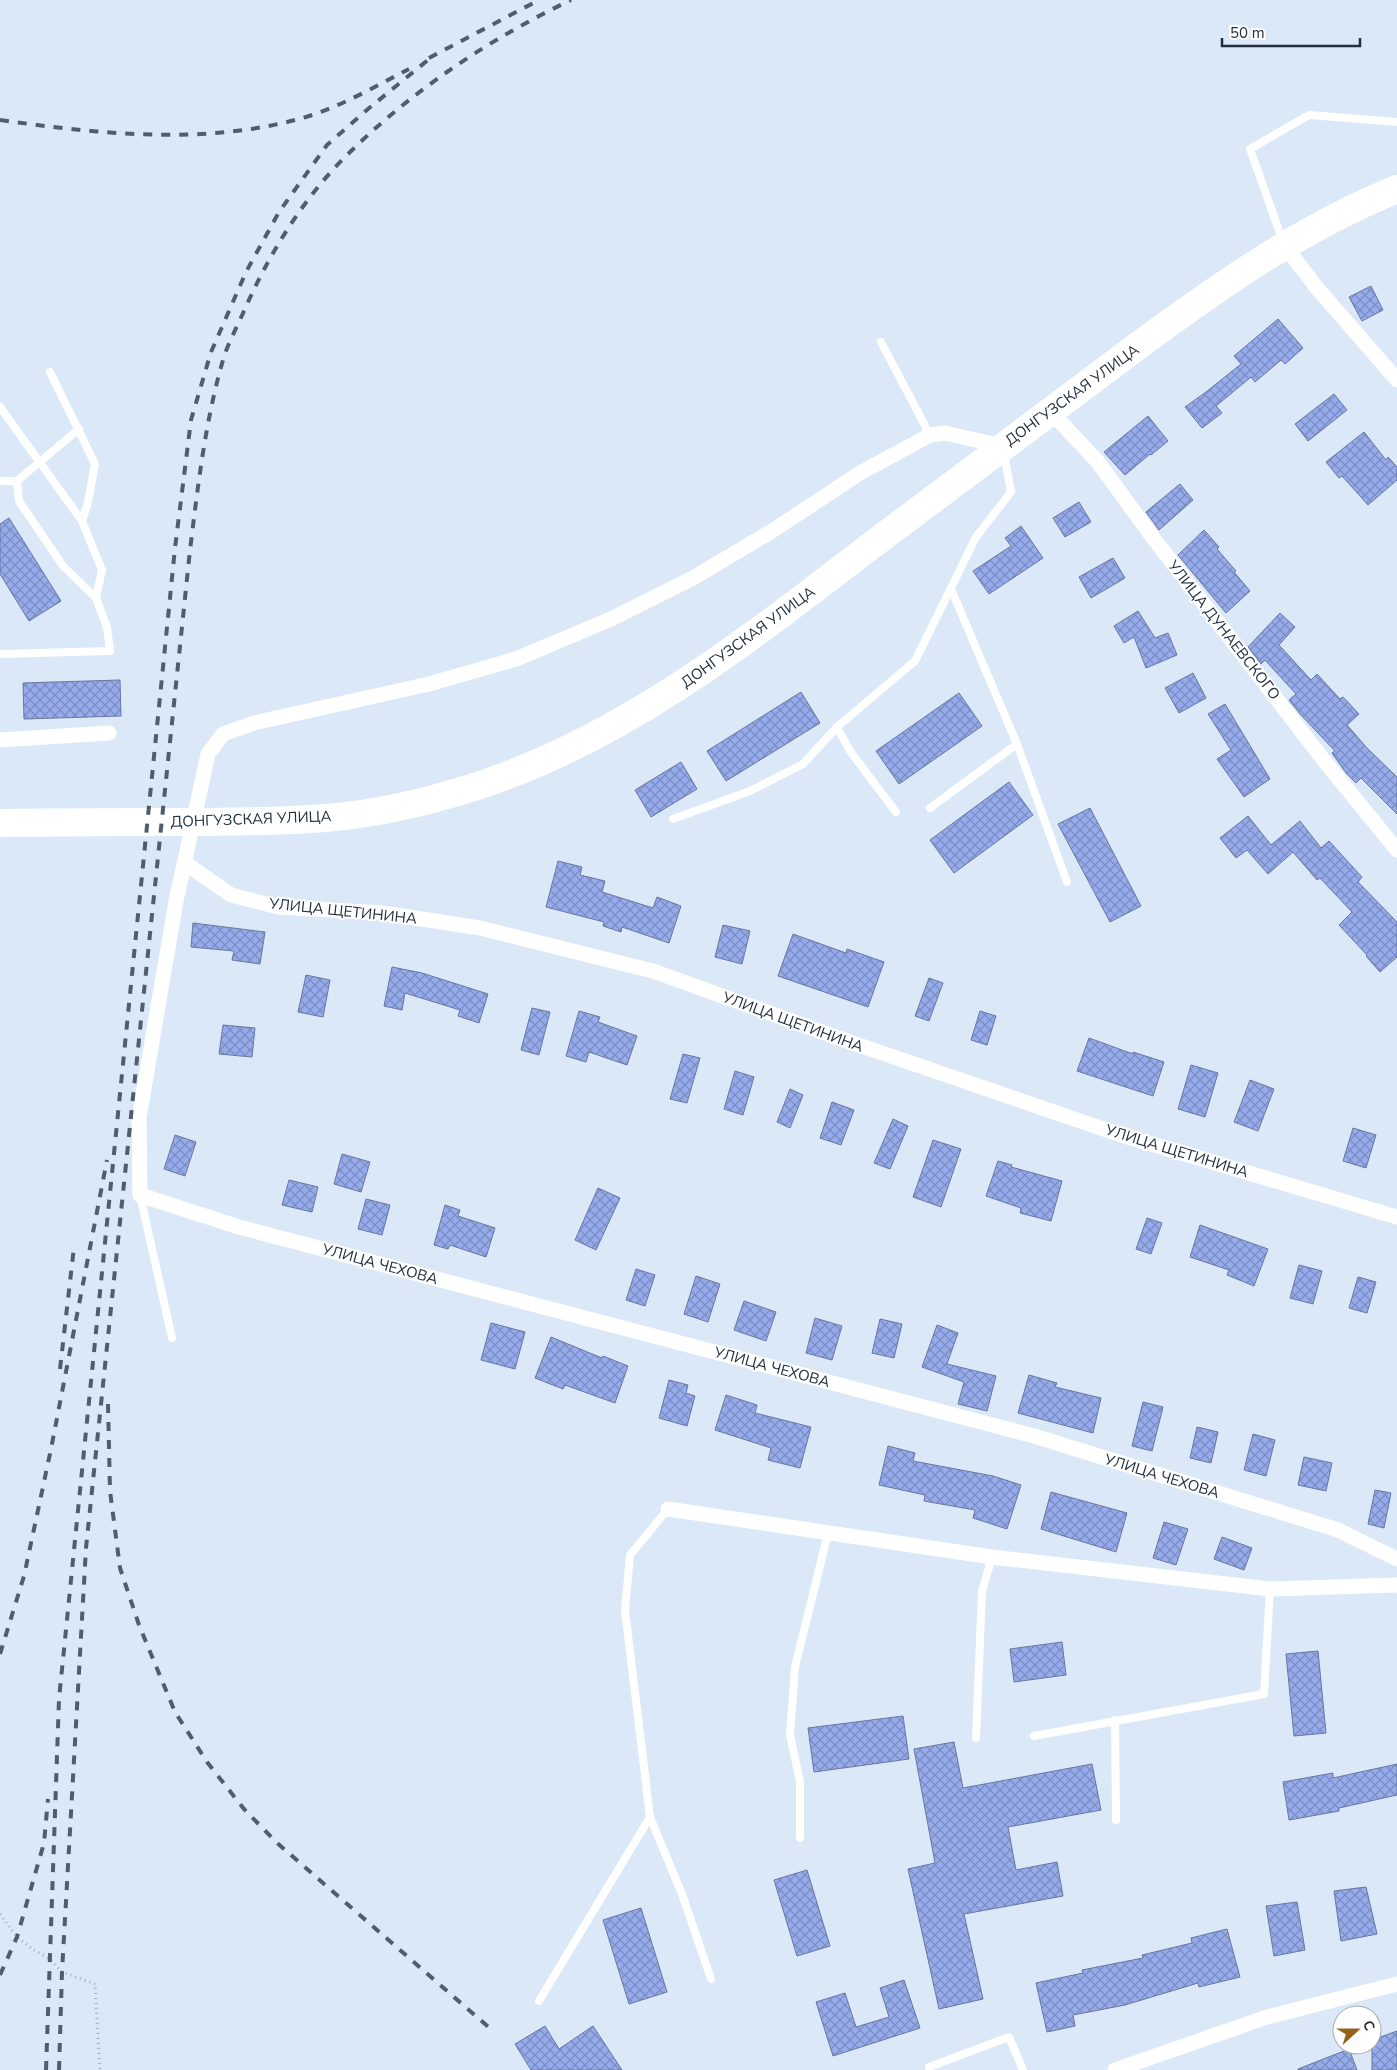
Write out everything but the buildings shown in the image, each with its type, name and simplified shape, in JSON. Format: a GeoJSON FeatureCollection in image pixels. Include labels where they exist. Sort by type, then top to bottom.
{"type":"FeatureCollection","features":[{"type":"Feature","properties":{"kind":"highway","name":"ДОНГУЗСКАЯ УЛИЦА"},"geometry":{"type":"LineString","coordinates":[[0,823],[260,822],[330,818],[401,806],[473,788],[536,764],[610,729],[678,688],[784,612],[1002,446],[1217,288],[1284,245],[1369,200],[1397,189]]}},
{"type":"Feature","properties":{"kind":"street"},"geometry":{"type":"LineString","coordinates":[[1284,245],[1317,288],[1397,380]]}},
{"type":"Feature","properties":{"kind":"street","name":"УЛИЦА ДУНАЕВСКОГО"},"geometry":{"type":"LineString","coordinates":[[1050,411],[1098,462],[1154,539],[1322,758],[1397,850]]}},
{"type":"Feature","properties":{"kind":"street"},"geometry":{"type":"LineString","coordinates":[[140,1195],[139,1118],[176,900],[208,754],[223,734],[254,723],[429,684],[507,661],[611,619],[693,578],[860,473],[930,435],[944,433],[1002,446]]}},
{"type":"Feature","properties":{"kind":"street"},"geometry":{"type":"LineString","coordinates":[[0,740],[109,733]]}},
{"type":"Feature","properties":{"kind":"street","name":"УЛИЦА ЩЕТИНИНА"},"geometry":{"type":"LineString","coordinates":[[185,863],[231,895],[278,907],[383,913],[480,928],[653,971],[847,1041],[1121,1135],[1397,1217]]}},
{"type":"Feature","properties":{"kind":"street","name":"УЛИЦА ЧЕХОВА"},"geometry":{"type":"LineString","coordinates":[[140,1195],[239,1227],[1034,1436],[1338,1530],[1397,1559]]}},
{"type":"Feature","properties":{"kind":"street"},"geometry":{"type":"LineString","coordinates":[[668,1509],[992,1557],[1270,1588],[1397,1585]]}},
{"type":"Feature","properties":{"kind":"street"},"geometry":{"type":"LineString","coordinates":[[1114,2070],[1267,2017],[1397,1984]]}},
{"type":"Feature","properties":{"kind":"lane"},"geometry":{"type":"LineString","coordinates":[[1284,245],[1250,149],[1309,115],[1397,122]]}},
{"type":"Feature","properties":{"kind":"lane"},"geometry":{"type":"LineString","coordinates":[[881,342],[930,435]]}},
{"type":"Feature","properties":{"kind":"lane"},"geometry":{"type":"LineString","coordinates":[[50,372],[95,464],[88,502],[82,521]]}},
{"type":"Feature","properties":{"kind":"lane"},"geometry":{"type":"LineString","coordinates":[[0,407],[82,521],[102,570],[96,598]]}},
{"type":"Feature","properties":{"kind":"lane"},"geometry":{"type":"LineString","coordinates":[[0,481],[17,481],[79,429]]}},
{"type":"Feature","properties":{"kind":"lane"},"geometry":{"type":"LineString","coordinates":[[673,819],[750,791],[803,764],[837,727],[916,661],[976,537],[1010,492],[1002,446]]}},
{"type":"Feature","properties":{"kind":"lane"},"geometry":{"type":"LineString","coordinates":[[0,654],[110,651],[107,627],[96,598],[63,566],[19,501],[17,481]]}},
{"type":"Feature","properties":{"kind":"lane"},"geometry":{"type":"LineString","coordinates":[[951,589],[1017,744],[1067,882]]}},
{"type":"Feature","properties":{"kind":"lane"},"geometry":{"type":"LineString","coordinates":[[837,727],[850,751],[896,812]]}},
{"type":"Feature","properties":{"kind":"lane"},"geometry":{"type":"LineString","coordinates":[[930,808],[1017,744]]}},
{"type":"Feature","properties":{"kind":"lane"},"geometry":{"type":"LineString","coordinates":[[140,1195],[172,1338]]}},
{"type":"Feature","properties":{"kind":"lane"},"geometry":{"type":"LineString","coordinates":[[668,1509],[630,1555],[625,1610],[650,1817],[682,1894],[710,1979]]}},
{"type":"Feature","properties":{"kind":"lane"},"geometry":{"type":"LineString","coordinates":[[800,1838],[800,1782],[790,1735],[795,1667],[828,1532]]}},
{"type":"Feature","properties":{"kind":"lane"},"geometry":{"type":"LineString","coordinates":[[976,1738],[982,1591],[992,1557]]}},
{"type":"Feature","properties":{"kind":"lane"},"geometry":{"type":"LineString","coordinates":[[1034,1736],[1264,1694],[1270,1588]]}},
{"type":"Feature","properties":{"kind":"lane"},"geometry":{"type":"LineString","coordinates":[[1114,1720],[1116,1820]]}},
{"type":"Feature","properties":{"kind":"lane"},"geometry":{"type":"LineString","coordinates":[[539,2001],[650,1817]]}},
{"type":"Feature","properties":{"kind":"lane"},"geometry":{"type":"LineString","coordinates":[[929,2067],[1009,2037],[1023,2070]]}},
{"type":"Feature","properties":{"kind":"path"},"geometry":{"type":"LineString","coordinates":[[0,1914],[17,1937],[48,1958],[62,1972],[95,1984],[100,2070]]}},
{"type":"Feature","properties":{"kind":"railway"},"geometry":{"type":"LineString","coordinates":[[429,58],[539,0]]}},
{"type":"Feature","properties":{"kind":"railway"},"geometry":{"type":"LineString","coordinates":[[59,2070],[62,1972],[86,1548],[190,550],[211,407],[227,347],[253,290],[275,249],[300,210],[329,174],[370,133],[423,89],[510,32],[571,0]]}},
{"type":"Feature","properties":{"kind":"railway"},"geometry":{"type":"LineString","coordinates":[[46,2070],[59,1699],[175,548],[191,420],[211,352],[246,272],[279,212],[327,145],[434,55]]}},
{"type":"Feature","properties":{"kind":"railway"},"geometry":{"type":"LineString","coordinates":[[0,120],[76,130],[153,135],[230,132],[306,117],[359,95],[409,69]]}},
{"type":"Feature","properties":{"kind":"railway"},"geometry":{"type":"LineString","coordinates":[[0,1654],[24,1576],[51,1449],[107,1160]]}},
{"type":"Feature","properties":{"kind":"railway"},"geometry":{"type":"LineString","coordinates":[[60,1369],[74,1247]]}},
{"type":"Feature","properties":{"kind":"railway"},"geometry":{"type":"LineString","coordinates":[[108,1404],[110,1491],[120,1568],[139,1625],[175,1712],[207,1762],[244,1809],[276,1842],[493,2031]]}},
{"type":"Feature","properties":{"kind":"railway"},"geometry":{"type":"LineString","coordinates":[[0,1975],[17,1937],[44,1843],[48,1799]]}}]}
